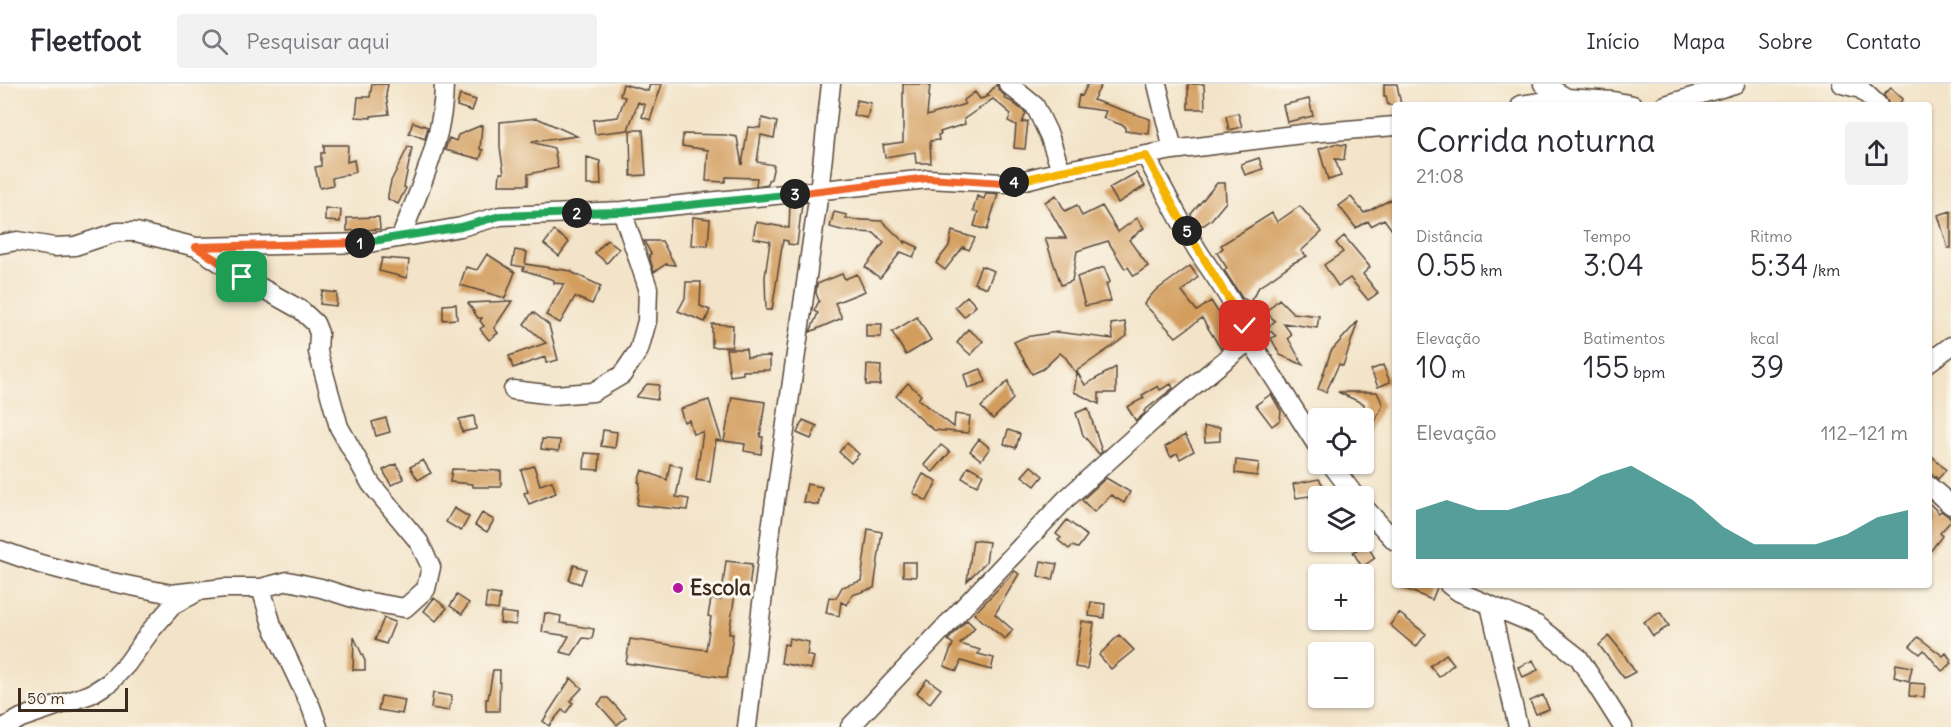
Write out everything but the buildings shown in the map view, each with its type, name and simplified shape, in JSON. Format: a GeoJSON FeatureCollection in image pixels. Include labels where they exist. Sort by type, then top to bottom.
{"type":"FeatureCollection","features":[{"type":"Feature","properties":{"kind":"street"},"geometry":{"type":"LineString","coordinates":[[401,237],[438,139],[444,84]]}},
{"type":"Feature","properties":{"kind":"street"},"geometry":{"type":"LineString","coordinates":[[747,727],[771,529],[819,192],[831,84]]}},
{"type":"Feature","properties":{"kind":"street"},"geometry":{"type":"LineString","coordinates":[[1008,84],[1035,106],[1050,135],[1061,171]]}},
{"type":"Feature","properties":{"kind":"street"},"geometry":{"type":"LineString","coordinates":[[1157,84],[1161,109],[1173,150]]}},
{"type":"Feature","properties":{"kind":"street"},"geometry":{"type":"LineString","coordinates":[[1543,84],[1567,98]]}},
{"type":"Feature","properties":{"kind":"street"},"geometry":{"type":"LineString","coordinates":[[1675,102],[1735,84]]}},
{"type":"Feature","properties":{"kind":"street"},"geometry":{"type":"LineString","coordinates":[[1842,84],[1861,89],[1875,102]]}},
{"type":"Feature","properties":{"kind":"street"},"geometry":{"type":"LineString","coordinates":[[1541,102],[1567,98],[1617,102]]}},
{"type":"Feature","properties":{"kind":"street"},"geometry":{"type":"LineString","coordinates":[[0,244],[17,241],[54,247],[75,246],[117,232],[136,232],[196,247],[369,243],[461,227],[500,216],[622,212],[819,192],[928,178],[1021,182],[1061,171],[1173,150],[1310,133],[1392,126]]}},
{"type":"Feature","properties":{"kind":"street"},"geometry":{"type":"LineString","coordinates":[[1146,156],[1197,249],[1227,294],[1250,340],[1308,431]]}},
{"type":"Feature","properties":{"kind":"street"},"geometry":{"type":"LineString","coordinates":[[513,390],[554,395],[592,392],[622,375],[639,350],[647,321],[648,288],[622,212]]}},
{"type":"Feature","properties":{"kind":"street"},"geometry":{"type":"LineString","coordinates":[[0,550],[40,564],[107,582],[171,594],[224,588],[261,588],[288,581],[359,600],[405,608],[426,589],[431,567],[419,542],[371,484],[339,428],[318,352],[319,333],[315,323],[301,310],[242,277],[196,247]]}},
{"type":"Feature","properties":{"kind":"street"},"geometry":{"type":"LineString","coordinates":[[850,727],[1066,499],[1170,405],[1250,340]]}},
{"type":"Feature","properties":{"kind":"street"},"geometry":{"type":"LineString","coordinates":[[1932,360],[1951,346]]}},
{"type":"Feature","properties":{"kind":"street"},"geometry":{"type":"LineString","coordinates":[[1932,489],[1951,505]]}},
{"type":"Feature","properties":{"kind":"street"},"geometry":{"type":"LineString","coordinates":[[1374,518],[1392,538]]}},
{"type":"Feature","properties":{"kind":"street"},"geometry":{"type":"LineString","coordinates":[[261,588],[272,625],[311,707],[318,727]]}},
{"type":"Feature","properties":{"kind":"street"},"geometry":{"type":"LineString","coordinates":[[1453,588],[1537,625],[1579,658],[1623,727]]}},
{"type":"Feature","properties":{"kind":"street"},"geometry":{"type":"LineString","coordinates":[[5,727],[21,718],[91,694],[110,682],[173,605],[196,592]]}},
{"type":"Feature","properties":{"kind":"street"},"geometry":{"type":"LineString","coordinates":[[1490,605],[1518,727]]}},
{"type":"Feature","properties":{"kind":"place","name":"Escola"},"geometry":{"type":"Point","coordinates":[678,588]}},
{"type":"Feature","properties":{"kind":"route"},"geometry":{"type":"LineString","coordinates":[[242,277],[196,247],[369,243],[461,227],[500,216],[622,212],[819,192],[928,178],[1021,182],[1061,171],[1146,156],[1197,249],[1245,326]]}}]}
